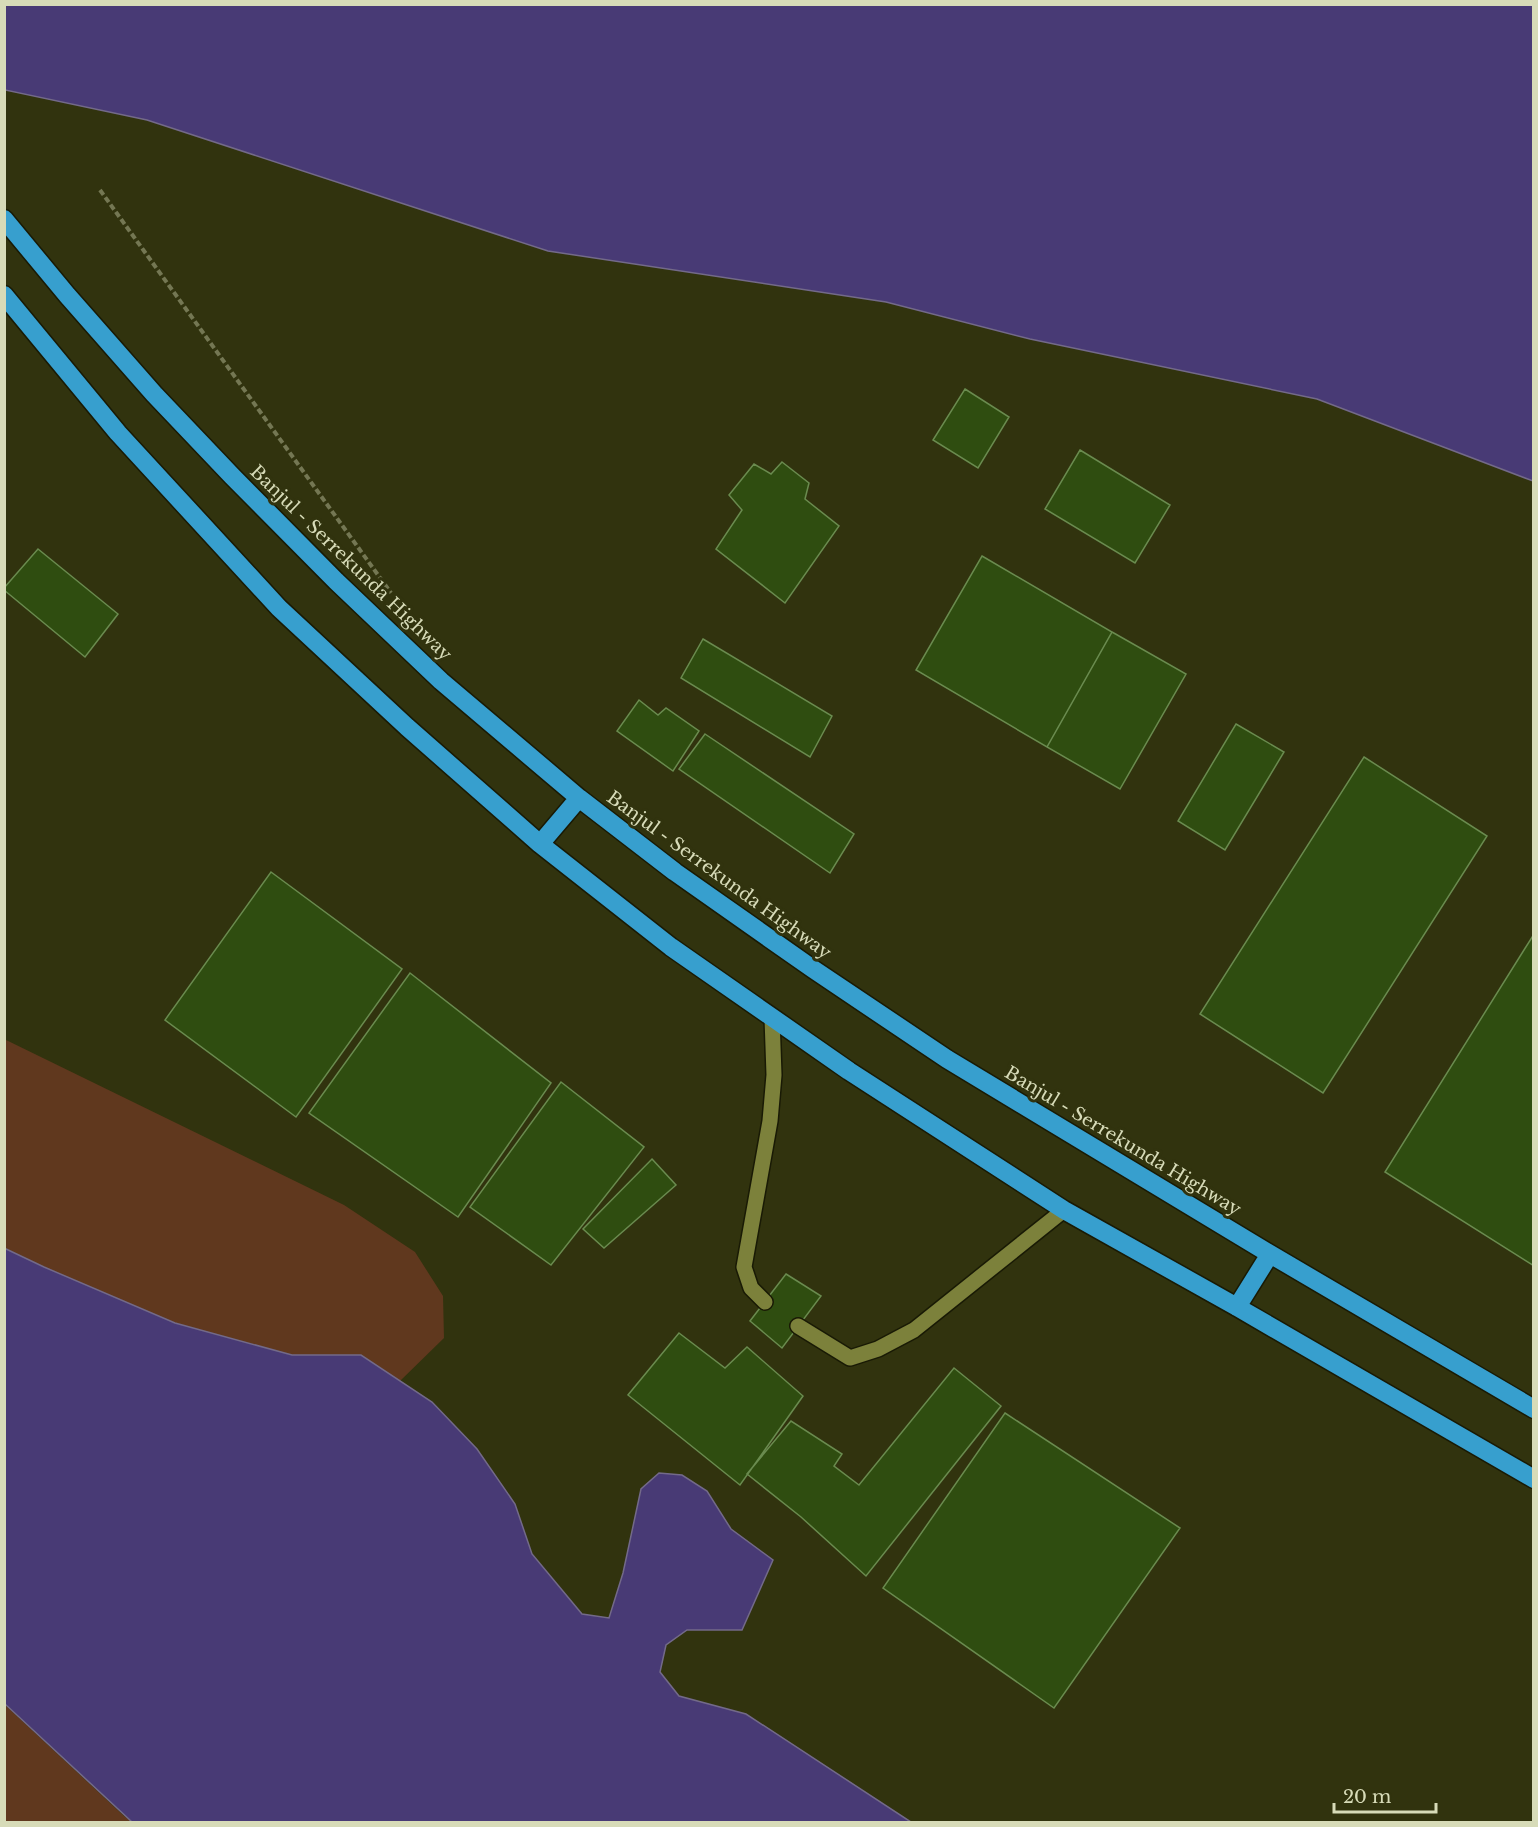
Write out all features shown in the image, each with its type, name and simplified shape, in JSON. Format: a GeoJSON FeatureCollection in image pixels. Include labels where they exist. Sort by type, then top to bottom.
{"type":"FeatureCollection","features":[{"type":"Feature","properties":{"kind":"highway","name":"Banjul - Serrekunda Highway"},"geometry":{"type":"LineString","coordinates":[[4,219],[67,296],[154,394],[336,581],[441,681],[579,798],[684,879],[937,1053],[1533,1409]]}},
{"type":"Feature","properties":{"kind":"highway"},"geometry":{"type":"LineString","coordinates":[[4,295],[118,433],[279,608],[407,727],[540,843],[671,947],[849,1071],[1064,1210],[1237,1307],[1533,1479]]}},
{"type":"Feature","properties":{"kind":"highway"},"geometry":{"type":"LineString","coordinates":[[540,843],[579,798]]}},
{"type":"Feature","properties":{"kind":"highway"},"geometry":{"type":"LineString","coordinates":[[1237,1307],[1270,1254]]}},
{"type":"Feature","properties":{"kind":"lane"},"geometry":{"type":"LineString","coordinates":[[765,1302],[751,1288],[744,1267],[770,1121],[774,1075],[772,1018]]}},
{"type":"Feature","properties":{"kind":"lane"},"geometry":{"type":"LineString","coordinates":[[798,1326],[850,1358],[878,1349],[914,1330],[1064,1210]]}},
{"type":"Feature","properties":{"kind":"path"},"geometry":{"type":"LineString","coordinates":[[100,190],[392,595]]}},
{"type":"Feature","properties":{"kind":"shaded area"},"geometry":{"type":"Polygon","coordinates":[[[5,4],[1533,5],[1533,481],[1317,399],[1030,339],[886,302],[548,251],[147,120],[5,90],[5,4]]]}},
{"type":"Feature","properties":{"kind":"shaded area"},"geometry":{"type":"Polygon","coordinates":[[[4,1039],[344,1205],[415,1252],[443,1296],[444,1338],[400,1381],[361,1355],[292,1355],[175,1323],[5,1248],[4,1039]]]}},
{"type":"Feature","properties":{"kind":"shaded area"},"geometry":{"type":"Polygon","coordinates":[[[4,1248],[175,1323],[292,1355],[361,1355],[432,1402],[477,1449],[515,1504],[532,1554],[582,1614],[609,1618],[623,1573],[641,1489],[659,1473],[682,1475],[707,1491],[731,1529],[773,1560],[742,1630],[687,1630],[666,1645],[660,1672],[679,1696],[746,1714],[911,1822],[132,1822],[5,1704],[4,1248]]]}},
{"type":"Feature","properties":{"kind":"shaded area"},"geometry":{"type":"Polygon","coordinates":[[[4,1704],[124,1816],[132,1822],[5,1822],[4,1704]]]}},
{"type":"Feature","properties":{"kind":"building"},"geometry":{"type":"Polygon","coordinates":[[[965,389],[1009,417],[978,468],[933,440],[965,389]]]}},
{"type":"Feature","properties":{"kind":"building"},"geometry":{"type":"Polygon","coordinates":[[[1080,450],[1170,505],[1135,563],[1045,509],[1080,450]]]}},
{"type":"Feature","properties":{"kind":"building"},"geometry":{"type":"Polygon","coordinates":[[[782,462],[809,483],[805,499],[839,526],[785,603],[716,549],[742,510],[729,495],[754,464],[771,474],[782,462]]]}},
{"type":"Feature","properties":{"kind":"building"},"geometry":{"type":"Polygon","coordinates":[[[38,549],[118,614],[85,657],[4,590],[38,549]]]}},
{"type":"Feature","properties":{"kind":"building"},"geometry":{"type":"Polygon","coordinates":[[[982,556],[1112,632],[1047,747],[916,670],[982,556]]]}},
{"type":"Feature","properties":{"kind":"building"},"geometry":{"type":"Polygon","coordinates":[[[1112,632],[1186,674],[1120,789],[1047,747],[1112,632]]]}},
{"type":"Feature","properties":{"kind":"building"},"geometry":{"type":"Polygon","coordinates":[[[703,639],[832,716],[810,757],[681,678],[703,639]]]}},
{"type":"Feature","properties":{"kind":"building"},"geometry":{"type":"Polygon","coordinates":[[[639,700],[658,715],[666,708],[699,731],[673,771],[617,731],[639,700]]]}},
{"type":"Feature","properties":{"kind":"building"},"geometry":{"type":"Polygon","coordinates":[[[1236,724],[1284,752],[1225,850],[1178,821],[1236,724]]]}},
{"type":"Feature","properties":{"kind":"building"},"geometry":{"type":"Polygon","coordinates":[[[705,734],[854,834],[830,873],[679,769],[705,734]]]}},
{"type":"Feature","properties":{"kind":"building"},"geometry":{"type":"Polygon","coordinates":[[[1364,757],[1487,836],[1323,1093],[1200,1014],[1364,757]]]}},
{"type":"Feature","properties":{"kind":"building"},"geometry":{"type":"Polygon","coordinates":[[[271,872],[402,969],[296,1117],[165,1020],[271,872]]]}},
{"type":"Feature","properties":{"kind":"building"},"geometry":{"type":"Polygon","coordinates":[[[1534,934],[1534,1266],[1385,1172],[1534,934]]]}},
{"type":"Feature","properties":{"kind":"building"},"geometry":{"type":"Polygon","coordinates":[[[410,973],[551,1083],[458,1217],[309,1113],[410,973]]]}},
{"type":"Feature","properties":{"kind":"building"},"geometry":{"type":"Polygon","coordinates":[[[561,1082],[644,1147],[551,1265],[470,1207],[561,1082]]]}},
{"type":"Feature","properties":{"kind":"building"},"geometry":{"type":"Polygon","coordinates":[[[652,1159],[676,1185],[604,1248],[583,1229],[652,1159]]]}},
{"type":"Feature","properties":{"kind":"building"},"geometry":{"type":"Polygon","coordinates":[[[786,1274],[821,1296],[782,1348],[750,1321],[786,1274]]]}},
{"type":"Feature","properties":{"kind":"building"},"geometry":{"type":"Polygon","coordinates":[[[679,1333],[725,1368],[747,1347],[803,1396],[740,1485],[628,1395],[679,1333]]]}},
{"type":"Feature","properties":{"kind":"building"},"geometry":{"type":"Polygon","coordinates":[[[954,1368],[1001,1406],[866,1576],[801,1517],[747,1474],[791,1421],[842,1454],[834,1466],[859,1485],[954,1368]]]}},
{"type":"Feature","properties":{"kind":"building"},"geometry":{"type":"Polygon","coordinates":[[[1005,1413],[1180,1528],[1054,1708],[883,1588],[1005,1413]]]}}]}
